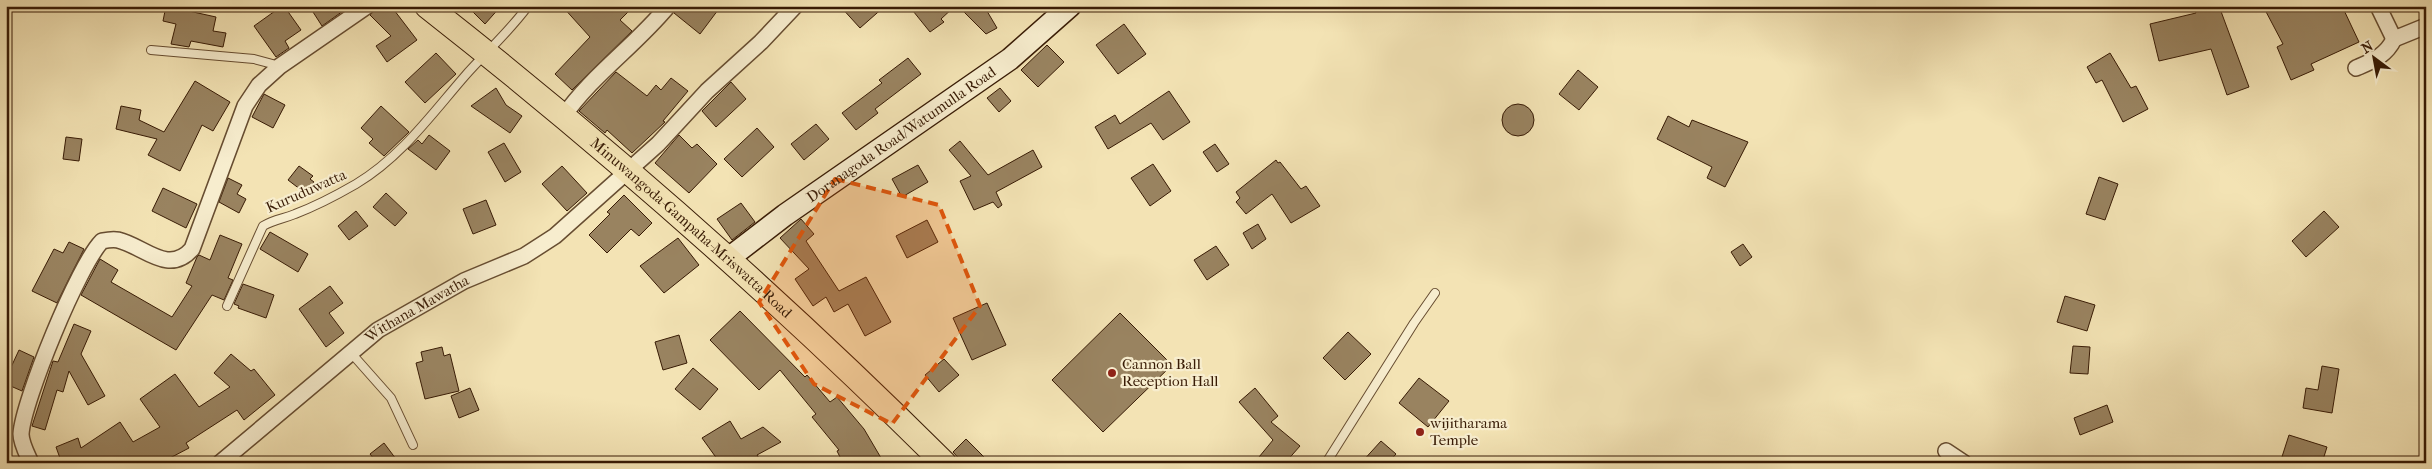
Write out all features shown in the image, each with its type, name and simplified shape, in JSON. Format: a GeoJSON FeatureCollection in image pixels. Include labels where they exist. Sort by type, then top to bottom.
{"type":"FeatureCollection","features":[{"type":"Feature","properties":{"kind":"main road","name":"Minuwangoda-Gampaha-Mriswatta Road"},"geometry":{"type":"LineString","coordinates":[[427,6],[563,117],[729,258],[944,463]]}},
{"type":"Feature","properties":{"kind":"street"},"geometry":{"type":"LineString","coordinates":[[30,463],[21,436],[25,408],[68,304],[95,248],[102,241],[117,240],[160,259],[175,262],[185,257],[192,249],[245,106],[259,85],[280,66],[367,6]]}},
{"type":"Feature","properties":{"kind":"street"},"geometry":{"type":"LineString","coordinates":[[563,117],[580,93],[656,21],[668,6]]}},
{"type":"Feature","properties":{"kind":"street","name":"Withana Mawatha"},"geometry":{"type":"LineString","coordinates":[[220,463],[352,354],[378,330],[464,281],[524,256],[555,236],[658,144],[706,90],[761,42],[795,6]]}},
{"type":"Feature","properties":{"kind":"street","name":"Doranagoda Road/Watumulla Road"},"geometry":{"type":"LineString","coordinates":[[729,258],[793,210],[1010,59],[1070,6]]}},
{"type":"Feature","properties":{"kind":"street"},"geometry":{"type":"LineString","coordinates":[[2378,6],[2394,39]]}},
{"type":"Feature","properties":{"kind":"street"},"geometry":{"type":"LineString","coordinates":[[2356,68],[2377,59],[2389,50],[2394,39],[2426,26]]}},
{"type":"Feature","properties":{"kind":"street"},"geometry":{"type":"LineString","coordinates":[[1946,451],[1964,463]]}},
{"type":"Feature","properties":{"kind":"lane","name":"Kuruduwatta"},"geometry":{"type":"LineString","coordinates":[[227,306],[263,226],[275,219],[292,216],[357,183],[398,153],[528,6]]}},
{"type":"Feature","properties":{"kind":"lane"},"geometry":{"type":"LineString","coordinates":[[151,50],[254,59],[280,66]]}},
{"type":"Feature","properties":{"kind":"lane"},"geometry":{"type":"LineString","coordinates":[[1326,463],[1435,293]]}},
{"type":"Feature","properties":{"kind":"lane"},"geometry":{"type":"LineString","coordinates":[[352,354],[391,398],[413,445]]}},
{"type":"Feature","properties":{"kind":"highlighted area"},"geometry":{"type":"Polygon","coordinates":[[[835,179],[939,205],[980,306],[892,424],[814,384],[759,302],[835,179]]]}},
{"type":"Feature","properties":{"kind":"building"},"geometry":{"type":"Polygon","coordinates":[[[166,6],[216,17],[213,31],[226,33],[223,47],[191,41],[189,47],[171,44],[176,24],[163,21],[166,6]]]}},
{"type":"Feature","properties":{"kind":"building"},"geometry":{"type":"Polygon","coordinates":[[[284,6],[301,30],[285,41],[289,48],[276,57],[254,26],[284,6]]]}},
{"type":"Feature","properties":{"kind":"building"},"geometry":{"type":"Polygon","coordinates":[[[321,6],[350,6],[322,26],[313,12],[321,6]]]}},
{"type":"Feature","properties":{"kind":"building"},"geometry":{"type":"Polygon","coordinates":[[[376,6],[391,6],[417,40],[387,62],[376,46],[391,36],[370,15],[376,6]]]}},
{"type":"Feature","properties":{"kind":"building"},"geometry":{"type":"Polygon","coordinates":[[[467,6],[501,6],[485,24],[467,6]]]}},
{"type":"Feature","properties":{"kind":"building"},"geometry":{"type":"Polygon","coordinates":[[[562,6],[634,6],[620,20],[632,31],[572,90],[555,74],[590,37],[562,6]]]}},
{"type":"Feature","properties":{"kind":"building"},"geometry":{"type":"Polygon","coordinates":[[[677,6],[721,6],[700,34],[674,13],[677,6]]]}},
{"type":"Feature","properties":{"kind":"building"},"geometry":{"type":"Polygon","coordinates":[[[840,6],[885,6],[860,28],[840,6]]]}},
{"type":"Feature","properties":{"kind":"building"},"geometry":{"type":"Polygon","coordinates":[[[909,6],[955,6],[941,19],[944,22],[930,32],[909,6]]]}},
{"type":"Feature","properties":{"kind":"building"},"geometry":{"type":"Polygon","coordinates":[[[958,6],[984,6],[997,28],[986,34],[958,6]]]}},
{"type":"Feature","properties":{"kind":"building"},"geometry":{"type":"Polygon","coordinates":[[[2193,6],[2219,6],[2249,87],[2227,95],[2211,49],[2159,61],[2150,24],[2196,13],[2193,6]]]}},
{"type":"Feature","properties":{"kind":"building"},"geometry":{"type":"Polygon","coordinates":[[[2263,6],[2342,6],[2359,42],[2311,64],[2314,70],[2291,80],[2277,47],[2283,44],[2263,6]]]}},
{"type":"Feature","properties":{"kind":"building"},"geometry":{"type":"Polygon","coordinates":[[[1124,24],[1146,54],[1118,74],[1096,45],[1124,24]]]}},
{"type":"Feature","properties":{"kind":"building"},"geometry":{"type":"Polygon","coordinates":[[[1047,45],[1064,62],[1038,87],[1021,70],[1047,45]]]}},
{"type":"Feature","properties":{"kind":"building"},"geometry":{"type":"Polygon","coordinates":[[[436,53],[456,74],[425,103],[405,82],[436,53]]]}},
{"type":"Feature","properties":{"kind":"building"},"geometry":{"type":"Polygon","coordinates":[[[2110,53],[2131,88],[2136,86],[2148,109],[2123,122],[2102,80],[2096,83],[2087,67],[2110,53]]]}},
{"type":"Feature","properties":{"kind":"building"},"geometry":{"type":"Polygon","coordinates":[[[908,58],[921,74],[875,109],[878,113],[856,130],[842,113],[882,83],[879,80],[908,58]]]}},
{"type":"Feature","properties":{"kind":"building"},"geometry":{"type":"Polygon","coordinates":[[[1578,70],[1598,87],[1579,110],[1559,94],[1578,70]]]}},
{"type":"Feature","properties":{"kind":"building"},"geometry":{"type":"Polygon","coordinates":[[[616,72],[647,96],[656,85],[661,90],[671,78],[688,91],[663,121],[665,122],[632,153],[607,130],[605,133],[579,111],[616,72]]]}},
{"type":"Feature","properties":{"kind":"building"},"geometry":{"type":"Polygon","coordinates":[[[195,81],[230,102],[213,131],[202,125],[180,171],[148,155],[157,139],[116,129],[121,106],[141,110],[139,120],[164,132],[195,81]]]}},
{"type":"Feature","properties":{"kind":"building"},"geometry":{"type":"Polygon","coordinates":[[[731,82],[746,99],[716,127],[702,111],[731,82]]]}},
{"type":"Feature","properties":{"kind":"building"},"geometry":{"type":"Polygon","coordinates":[[[496,88],[506,105],[522,116],[510,133],[471,106],[496,88]]]}},
{"type":"Feature","properties":{"kind":"building"},"geometry":{"type":"Polygon","coordinates":[[[1000,88],[1011,101],[999,112],[987,98],[1000,88]]]}},
{"type":"Feature","properties":{"kind":"building"},"geometry":{"type":"Polygon","coordinates":[[[1169,91],[1190,122],[1163,140],[1151,123],[1108,149],[1095,127],[1115,115],[1120,124],[1169,91]]]}},
{"type":"Feature","properties":{"kind":"building"},"geometry":{"type":"Polygon","coordinates":[[[264,94],[285,105],[273,128],[252,117],[264,94]]]}},
{"type":"Feature","properties":{"kind":"building"},"geometry":{"type":"Polygon","coordinates":[[[1518,104],[1524,105],[1529,109],[1533,114],[1533,126],[1529,131],[1524,135],[1518,136],[1512,135],[1507,131],[1503,126],[1502,120],[1503,114],[1507,109],[1512,105],[1518,104]]]}},
{"type":"Feature","properties":{"kind":"building"},"geometry":{"type":"Polygon","coordinates":[[[381,106],[409,132],[384,156],[369,143],[373,139],[361,128],[381,106]]]}},
{"type":"Feature","properties":{"kind":"building"},"geometry":{"type":"Polygon","coordinates":[[[1668,116],[1689,127],[1692,120],[1748,142],[1725,187],[1707,178],[1712,167],[1657,139],[1668,116]]]}},
{"type":"Feature","properties":{"kind":"building"},"geometry":{"type":"Polygon","coordinates":[[[816,124],[829,139],[804,160],[791,144],[816,124]]]}},
{"type":"Feature","properties":{"kind":"building"},"geometry":{"type":"Polygon","coordinates":[[[757,128],[774,147],[742,177],[724,159],[757,128]]]}},
{"type":"Feature","properties":{"kind":"building"},"geometry":{"type":"Polygon","coordinates":[[[429,135],[450,151],[436,170],[408,149],[418,140],[422,144],[429,135]]]}},
{"type":"Feature","properties":{"kind":"building"},"geometry":{"type":"Polygon","coordinates":[[[679,135],[692,148],[697,144],[717,164],[689,193],[655,163],[679,135]]]}},
{"type":"Feature","properties":{"kind":"building"},"geometry":{"type":"Polygon","coordinates":[[[66,137],[82,139],[79,161],[63,159],[66,137]]]}},
{"type":"Feature","properties":{"kind":"building"},"geometry":{"type":"Polygon","coordinates":[[[960,141],[988,175],[1033,150],[1042,167],[996,192],[1002,205],[998,208],[993,202],[974,210],[960,181],[971,176],[949,150],[960,141]]]}},
{"type":"Feature","properties":{"kind":"building"},"geometry":{"type":"Polygon","coordinates":[[[504,143],[521,172],[505,182],[488,152],[504,143]]]}},
{"type":"Feature","properties":{"kind":"building"},"geometry":{"type":"Polygon","coordinates":[[[1215,144],[1229,164],[1217,172],[1203,152],[1215,144]]]}},
{"type":"Feature","properties":{"kind":"building"},"geometry":{"type":"Polygon","coordinates":[[[1276,160],[1278,163],[1280,162],[1301,189],[1306,186],[1320,206],[1291,223],[1272,194],[1246,214],[1236,202],[1240,198],[1236,192],[1276,160]]]}},
{"type":"Feature","properties":{"kind":"building"},"geometry":{"type":"Polygon","coordinates":[[[1153,164],[1171,191],[1150,206],[1131,178],[1153,164]]]}},
{"type":"Feature","properties":{"kind":"building"},"geometry":{"type":"Polygon","coordinates":[[[918,165],[928,182],[902,197],[892,179],[918,165]]]}},
{"type":"Feature","properties":{"kind":"building"},"geometry":{"type":"Polygon","coordinates":[[[299,166],[313,176],[310,179],[314,182],[305,193],[288,180],[299,166]]]}},
{"type":"Feature","properties":{"kind":"building"},"geometry":{"type":"Polygon","coordinates":[[[562,166],[587,193],[567,211],[542,184],[562,166]]]}},
{"type":"Feature","properties":{"kind":"building"},"geometry":{"type":"Polygon","coordinates":[[[2099,177],[2118,184],[2105,220],[2086,214],[2099,177]]]}},
{"type":"Feature","properties":{"kind":"building"},"geometry":{"type":"Polygon","coordinates":[[[228,178],[242,185],[237,194],[246,199],[239,213],[219,202],[228,178]]]}},
{"type":"Feature","properties":{"kind":"building"},"geometry":{"type":"Polygon","coordinates":[[[163,188],[197,204],[186,228],[152,211],[163,188]]]}},
{"type":"Feature","properties":{"kind":"building"},"geometry":{"type":"Polygon","coordinates":[[[386,193],[407,213],[395,226],[373,207],[386,193]]]}},
{"type":"Feature","properties":{"kind":"building"},"geometry":{"type":"Polygon","coordinates":[[[624,195],[652,223],[639,236],[631,229],[607,253],[589,235],[610,214],[607,212],[624,195]]]}},
{"type":"Feature","properties":{"kind":"building"},"geometry":{"type":"Polygon","coordinates":[[[486,200],[496,225],[473,234],[463,209],[486,200]]]}},
{"type":"Feature","properties":{"kind":"building"},"geometry":{"type":"Polygon","coordinates":[[[741,203],[755,222],[732,240],[717,219],[741,203]]]}},
{"type":"Feature","properties":{"kind":"building"},"geometry":{"type":"Polygon","coordinates":[[[356,211],[368,226],[349,240],[338,226],[356,211]]]}},
{"type":"Feature","properties":{"kind":"building"},"geometry":{"type":"Polygon","coordinates":[[[2324,211],[2339,227],[2306,257],[2292,241],[2324,211]]]}},
{"type":"Feature","properties":{"kind":"building"},"geometry":{"type":"Polygon","coordinates":[[[801,219],[814,234],[806,241],[839,291],[866,277],[891,322],[865,336],[848,304],[834,312],[826,297],[813,306],[795,279],[809,269],[780,238],[801,219]]]}},
{"type":"Feature","properties":{"kind":"building"},"geometry":{"type":"Polygon","coordinates":[[[927,220],[938,242],[907,258],[896,236],[927,220]]]}},
{"type":"Feature","properties":{"kind":"building"},"geometry":{"type":"Polygon","coordinates":[[[1258,224],[1266,239],[1252,249],[1243,233],[1258,224]]]}},
{"type":"Feature","properties":{"kind":"building"},"geometry":{"type":"Polygon","coordinates":[[[270,232],[308,254],[298,272],[260,249],[270,232]]]}},
{"type":"Feature","properties":{"kind":"building"},"geometry":{"type":"Polygon","coordinates":[[[220,235],[242,244],[228,278],[233,280],[224,300],[212,295],[176,350],[81,295],[100,259],[118,270],[111,282],[172,317],[192,286],[186,283],[197,257],[199,255],[210,260],[220,235]]]}},
{"type":"Feature","properties":{"kind":"building"},"geometry":{"type":"Polygon","coordinates":[[[678,238],[699,265],[664,293],[640,266],[678,238]]]}},
{"type":"Feature","properties":{"kind":"building"},"geometry":{"type":"Polygon","coordinates":[[[69,242],[84,249],[57,303],[32,291],[54,249],[63,253],[69,242]]]}},
{"type":"Feature","properties":{"kind":"building"},"geometry":{"type":"Polygon","coordinates":[[[1743,244],[1752,257],[1740,266],[1731,252],[1743,244]]]}},
{"type":"Feature","properties":{"kind":"building"},"geometry":{"type":"Polygon","coordinates":[[[1216,246],[1229,265],[1207,280],[1194,260],[1216,246]]]}},
{"type":"Feature","properties":{"kind":"building"},"geometry":{"type":"Polygon","coordinates":[[[243,284],[274,295],[266,318],[238,308],[239,306],[234,304],[243,284]]]}},
{"type":"Feature","properties":{"kind":"building"},"geometry":{"type":"Polygon","coordinates":[[[330,286],[343,303],[329,313],[344,333],[326,347],[299,309],[330,286]]]}},
{"type":"Feature","properties":{"kind":"building"},"geometry":{"type":"Polygon","coordinates":[[[2065,296],[2095,305],[2087,331],[2057,322],[2065,296]]]}},
{"type":"Feature","properties":{"kind":"building"},"geometry":{"type":"Polygon","coordinates":[[[987,303],[1006,345],[972,360],[953,318],[987,303]]]}},
{"type":"Feature","properties":{"kind":"building"},"geometry":{"type":"Polygon","coordinates":[[[740,311],[805,377],[807,375],[830,402],[837,397],[864,429],[884,463],[843,463],[837,451],[839,450],[812,417],[816,414],[780,370],[759,390],[710,340],[740,311]]]}},
{"type":"Feature","properties":{"kind":"building","name":"Cannon Ball Reception Hall"},"geometry":{"type":"Polygon","coordinates":[[[1120,313],[1172,365],[1103,432],[1052,380],[1120,313]]]}},
{"type":"Feature","properties":{"kind":"building"},"geometry":{"type":"Polygon","coordinates":[[[74,324],[91,331],[81,354],[105,396],[88,405],[69,371],[63,392],[57,390],[45,430],[32,426],[53,361],[58,362],[74,324]]]}},
{"type":"Feature","properties":{"kind":"building"},"geometry":{"type":"Polygon","coordinates":[[[1348,332],[1371,354],[1345,380],[1323,358],[1348,332]]]}},
{"type":"Feature","properties":{"kind":"building"},"geometry":{"type":"Polygon","coordinates":[[[679,335],[687,363],[663,370],[655,342],[679,335]]]}},
{"type":"Feature","properties":{"kind":"building"},"geometry":{"type":"Polygon","coordinates":[[[2073,346],[2090,347],[2088,374],[2070,373],[2073,346]]]}},
{"type":"Feature","properties":{"kind":"building"},"geometry":{"type":"Polygon","coordinates":[[[442,347],[444,356],[450,354],[459,391],[425,399],[416,363],[423,361],[421,352],[442,347]]]}},
{"type":"Feature","properties":{"kind":"building"},"geometry":{"type":"Polygon","coordinates":[[[19,350],[34,357],[22,391],[6,384],[6,378],[19,350]]]}},
{"type":"Feature","properties":{"kind":"building"},"geometry":{"type":"Polygon","coordinates":[[[231,354],[251,371],[254,369],[275,395],[244,420],[237,410],[186,443],[189,448],[170,458],[172,463],[59,463],[61,461],[56,447],[78,438],[81,448],[120,422],[133,442],[160,427],[140,399],[175,374],[199,407],[230,387],[214,373],[231,354]]]}},
{"type":"Feature","properties":{"kind":"building"},"geometry":{"type":"Polygon","coordinates":[[[944,359],[959,375],[939,392],[925,375],[944,359]]]}},
{"type":"Feature","properties":{"kind":"building"},"geometry":{"type":"Polygon","coordinates":[[[2322,366],[2339,369],[2332,413],[2303,408],[2306,388],[2318,390],[2322,366]]]}},
{"type":"Feature","properties":{"kind":"building"},"geometry":{"type":"Polygon","coordinates":[[[693,368],[718,389],[700,410],[675,389],[693,368]]]}},
{"type":"Feature","properties":{"kind":"building"},"geometry":{"type":"Polygon","coordinates":[[[1419,378],[1449,401],[1428,427],[1399,403],[1419,378]]]}},
{"type":"Feature","properties":{"kind":"building"},"geometry":{"type":"Polygon","coordinates":[[[470,388],[479,410],[459,418],[451,396],[470,388]]]}},
{"type":"Feature","properties":{"kind":"building"},"geometry":{"type":"Polygon","coordinates":[[[1255,388],[1278,416],[1271,422],[1300,446],[1285,463],[1267,463],[1259,457],[1273,440],[1239,402],[1255,388]]]}},
{"type":"Feature","properties":{"kind":"building"},"geometry":{"type":"Polygon","coordinates":[[[2107,405],[2113,422],[2080,435],[2074,418],[2107,405]]]}},
{"type":"Feature","properties":{"kind":"building"},"geometry":{"type":"Polygon","coordinates":[[[730,421],[741,439],[763,427],[781,442],[757,455],[762,463],[720,463],[702,438],[730,421]]]}},
{"type":"Feature","properties":{"kind":"building"},"geometry":{"type":"Polygon","coordinates":[[[2289,435],[2327,447],[2322,463],[2280,463],[2289,435]]]}},
{"type":"Feature","properties":{"kind":"building"},"geometry":{"type":"Polygon","coordinates":[[[966,439],[990,463],[963,463],[953,452],[966,439]]]}},
{"type":"Feature","properties":{"kind":"building"},"geometry":{"type":"Polygon","coordinates":[[[1381,441],[1396,454],[1388,463],[1361,463],[1381,441]]]}},
{"type":"Feature","properties":{"kind":"building"},"geometry":{"type":"Polygon","coordinates":[[[384,443],[399,463],[377,463],[370,454],[384,443]]]}},
{"type":"Feature","properties":{"kind":"place","name":"Cannon Ball Reception Hall"},"geometry":{"type":"Point","coordinates":[1112,373]}},
{"type":"Feature","properties":{"kind":"place","name":"wijitharama Temple"},"geometry":{"type":"Point","coordinates":[1420,432]}}]}
